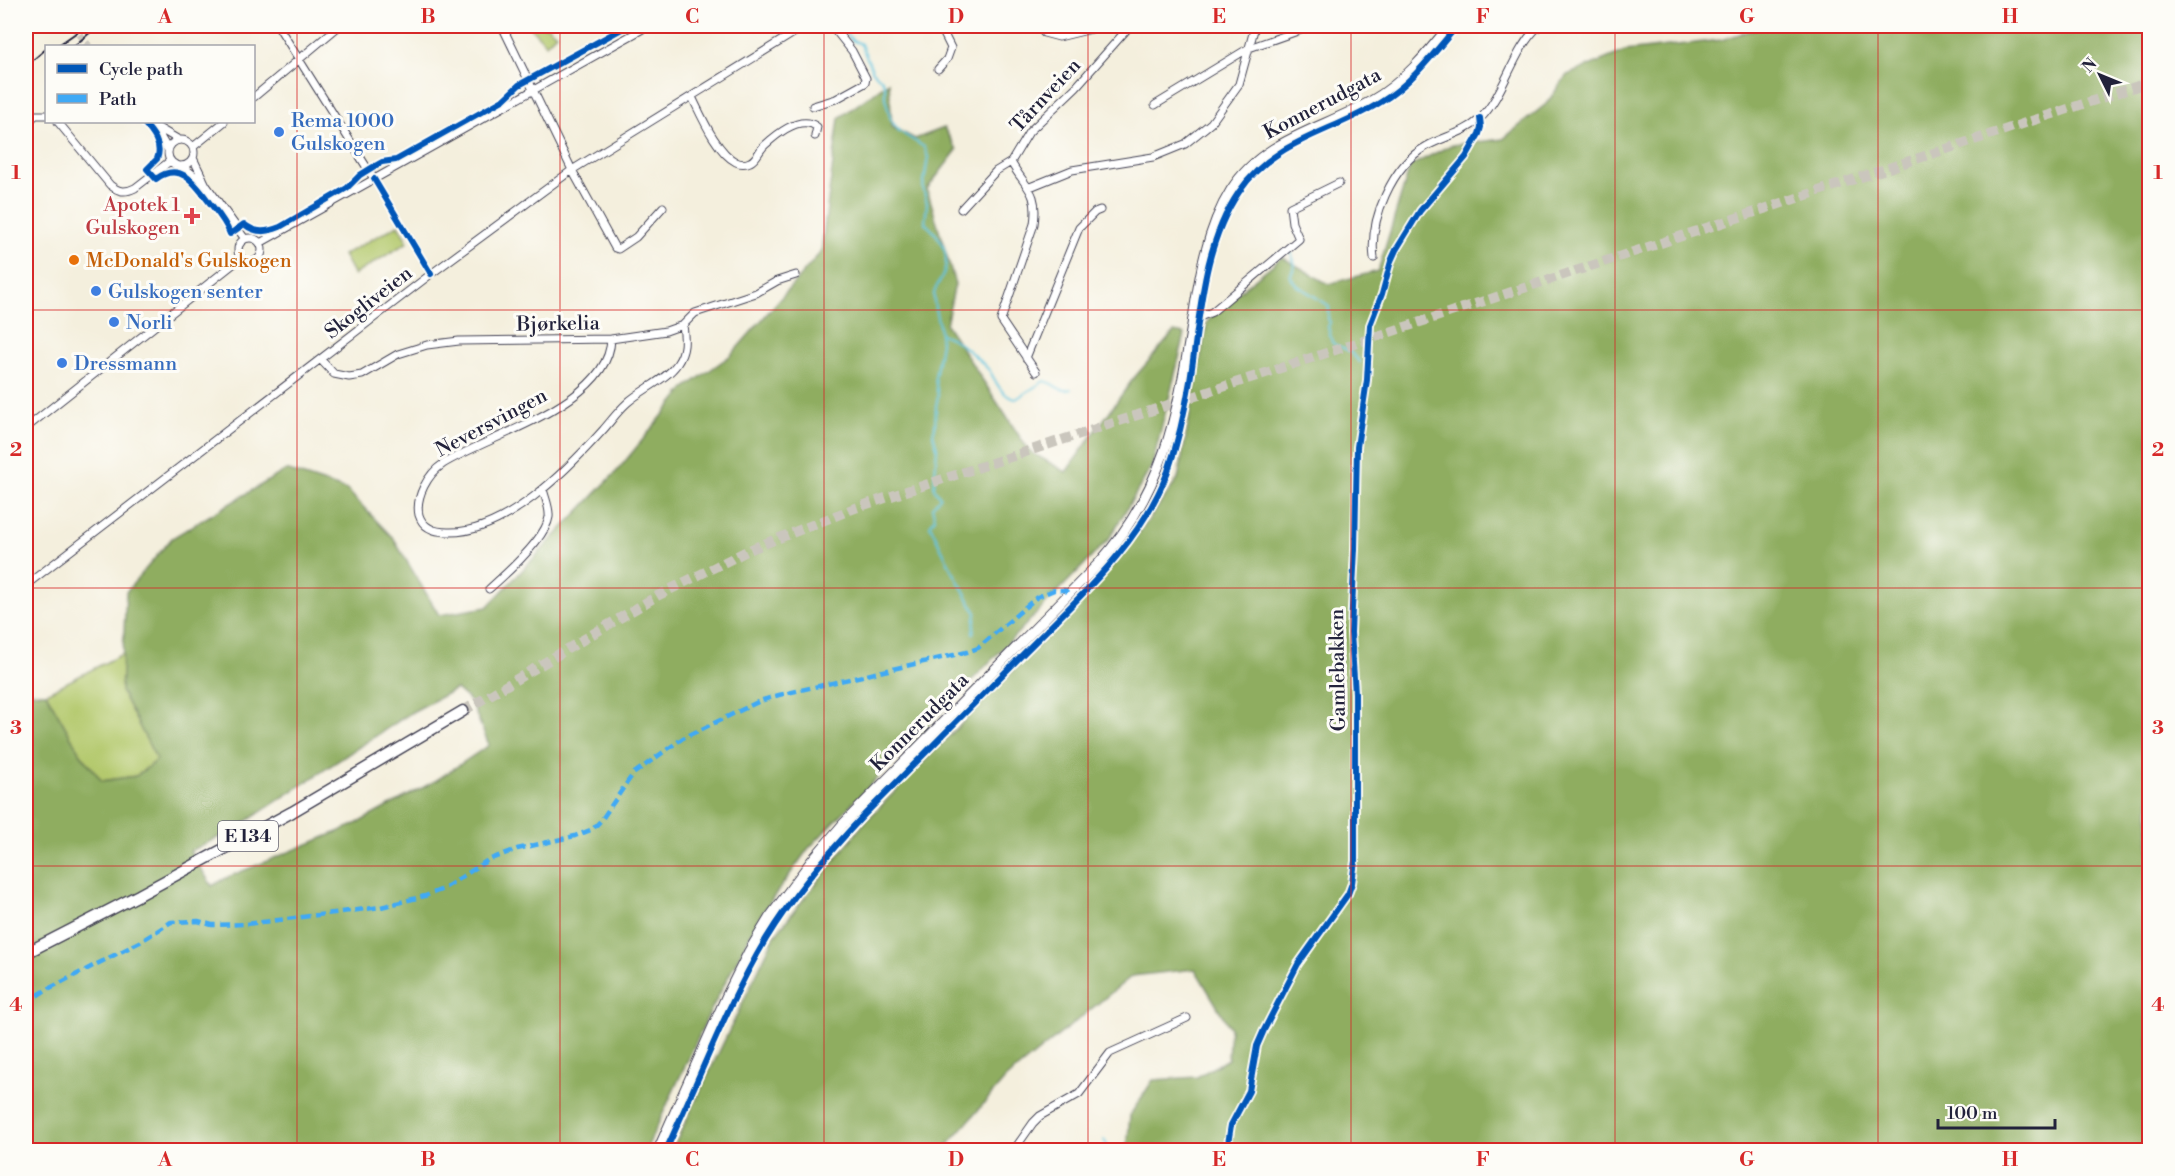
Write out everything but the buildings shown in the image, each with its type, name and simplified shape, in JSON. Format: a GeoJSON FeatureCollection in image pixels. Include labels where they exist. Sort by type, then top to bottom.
{"type":"FeatureCollection","features":[{"type":"Feature","properties":{"kind":"highway","name":"E 134"},"geometry":{"type":"LineString","coordinates":[[26,953],[241,840],[463,711]]}},
{"type":"Feature","properties":{"kind":"main road","name":"Konnerudgata"},"geometry":{"type":"LineString","coordinates":[[658,1150],[745,958],[769,918],[812,860],[843,824],[1084,579],[1112,549],[1130,524],[1149,491],[1166,448],[1180,395],[1192,320],[1212,231],[1226,199],[1244,172],[1279,144],[1352,111],[1386,91],[1419,61],[1449,26]]}},
{"type":"Feature","properties":{"kind":"street"},"geometry":{"type":"LineString","coordinates":[[278,26],[374,179]]}},
{"type":"Feature","properties":{"kind":"street"},"geometry":{"type":"LineString","coordinates":[[255,97],[339,26]]}},
{"type":"Feature","properties":{"kind":"street"},"geometry":{"type":"LineString","coordinates":[[502,26],[572,171],[616,249],[636,237],[663,207]]}},
{"type":"Feature","properties":{"kind":"street"},"geometry":{"type":"LineString","coordinates":[[260,243],[648,26]]}},
{"type":"Feature","properties":{"kind":"street","name":"Skogliveien"},"geometry":{"type":"LineString","coordinates":[[26,585],[431,274],[572,171],[805,26]]}},
{"type":"Feature","properties":{"kind":"street"},"geometry":{"type":"LineString","coordinates":[[813,106],[836,99],[865,83],[867,78],[852,51],[832,26]]}},
{"type":"Feature","properties":{"kind":"street"},"geometry":{"type":"LineString","coordinates":[[938,69],[947,58],[951,48],[940,26]]}},
{"type":"Feature","properties":{"kind":"street"},"geometry":{"type":"LineString","coordinates":[[1038,26],[1044,33],[1059,37],[1104,26]]}},
{"type":"Feature","properties":{"kind":"street","name":"Tårnveien"},"geometry":{"type":"LineString","coordinates":[[961,209],[996,171],[1011,162],[1029,132],[1076,87],[1130,26]]}},
{"type":"Feature","properties":{"kind":"street"},"geometry":{"type":"LineString","coordinates":[[1036,372],[1000,320],[1034,224],[1036,208],[1030,187],[1072,170],[1153,157],[1185,144],[1210,123],[1239,84],[1255,26]]}},
{"type":"Feature","properties":{"kind":"street"},"geometry":{"type":"LineString","coordinates":[[1155,105],[1249,48],[1312,26]]}},
{"type":"Feature","properties":{"kind":"street"},"geometry":{"type":"LineString","coordinates":[[1374,258],[1372,244],[1381,206],[1401,170],[1419,151],[1468,128],[1480,118],[1491,104],[1528,36],[1539,26]]}},
{"type":"Feature","properties":{"kind":"street"},"geometry":{"type":"LineString","coordinates":[[692,97],[717,142],[735,162],[743,164],[750,162],[771,140],[800,122],[811,122],[817,127],[815,135]]}},
{"type":"Feature","properties":{"kind":"street"},"geometry":{"type":"LineString","coordinates":[[26,123],[36,114],[45,115]]}},
{"type":"Feature","properties":{"kind":"street"},"geometry":{"type":"LineString","coordinates":[[59,123],[110,185],[120,191],[135,188],[170,161]]}},
{"type":"Feature","properties":{"kind":"street"},"geometry":{"type":"LineString","coordinates":[[193,147],[223,123]]}},
{"type":"Feature","properties":{"kind":"street"},"geometry":{"type":"LineString","coordinates":[[154,124],[168,150],[170,161]]}},
{"type":"Feature","properties":{"kind":"street"},"geometry":{"type":"LineString","coordinates":[[154,124],[193,147]]}},
{"type":"Feature","properties":{"kind":"street"},"geometry":{"type":"LineString","coordinates":[[168,150],[179,140]]}},
{"type":"Feature","properties":{"kind":"street"},"geometry":{"type":"LineString","coordinates":[[193,147],[193,158],[206,185],[245,239]]}},
{"type":"Feature","properties":{"kind":"street"},"geometry":{"type":"LineString","coordinates":[[182,166],[189,164],[193,158]]}},
{"type":"Feature","properties":{"kind":"street"},"geometry":{"type":"LineString","coordinates":[[170,161],[182,166],[206,185]]}},
{"type":"Feature","properties":{"kind":"street","name":"Tårnveien"},"geometry":{"type":"LineString","coordinates":[[1011,162],[1030,187]]}},
{"type":"Feature","properties":{"kind":"street"},"geometry":{"type":"LineString","coordinates":[[1192,320],[1212,312],[1299,239],[1292,223],[1290,207],[1339,183]]}},
{"type":"Feature","properties":{"kind":"street"},"geometry":{"type":"LineString","coordinates":[[1026,358],[1079,228],[1100,210]]}},
{"type":"Feature","properties":{"kind":"street"},"geometry":{"type":"LineString","coordinates":[[252,238],[260,243],[262,251],[259,258],[252,262],[241,258],[239,248],[245,239],[252,238]]}},
{"type":"Feature","properties":{"kind":"street"},"geometry":{"type":"LineString","coordinates":[[26,428],[241,258]]}},
{"type":"Feature","properties":{"kind":"street","name":"Bjørkelia"},"geometry":{"type":"LineString","coordinates":[[321,360],[334,374],[349,377],[362,375],[398,354],[438,344],[459,341],[611,339],[666,331],[683,325],[695,313],[756,293],[777,281],[796,275]]}},
{"type":"Feature","properties":{"kind":"street","name":"Neversvingen"},"geometry":{"type":"LineString","coordinates":[[611,339],[606,362],[591,380],[567,400],[531,422],[470,449],[441,465],[421,491],[418,505],[420,517],[426,526],[437,532],[463,532],[483,526],[521,507],[573,463],[625,404],[675,366],[683,354],[685,340],[683,325]]}},
{"type":"Feature","properties":{"kind":"street"},"geometry":{"type":"LineString","coordinates":[[489,589],[508,573],[544,531],[549,514],[543,489]]}},
{"type":"Feature","properties":{"kind":"street"},"geometry":{"type":"LineString","coordinates":[[1014,1150],[1040,1116],[1078,1094],[1110,1053],[1187,1018]]}},
{"type":"Feature","properties":{"kind":"green space"},"geometry":{"type":"Polygon","coordinates":[[[547,26],[556,34],[546,44],[530,27],[547,26]]]}},
{"type":"Feature","properties":{"kind":"green space"},"geometry":{"type":"Polygon","coordinates":[[[1764,26],[2149,26],[2149,1150],[1127,1150],[1130,1115],[1153,1080],[1197,1077],[1228,1059],[1230,1028],[1195,969],[1132,976],[1006,1078],[946,1147],[928,1150],[672,1150],[775,935],[864,823],[1094,588],[1142,529],[1178,479],[1207,322],[1224,304],[1282,257],[1328,284],[1378,271],[1410,166],[1451,145],[1503,139],[1546,104],[1567,75],[1625,51],[1721,40],[1764,26]]]}},
{"type":"Feature","properties":{"kind":"green space"},"geometry":{"type":"Polygon","coordinates":[[[889,82],[892,127],[915,139],[944,128],[957,150],[927,189],[955,284],[946,324],[1029,451],[1066,472],[1133,379],[1174,332],[1185,334],[1152,466],[1109,539],[808,849],[760,916],[709,1014],[646,1150],[26,1150],[26,692],[46,693],[80,753],[102,781],[136,776],[157,760],[121,691],[126,592],[172,538],[286,470],[347,490],[393,538],[439,615],[487,607],[617,471],[685,388],[731,355],[821,252],[839,118],[889,82]],[[456,689],[412,712],[232,831],[190,851],[212,886],[228,877],[352,826],[435,781],[489,745],[471,702],[456,689]]]}},
{"type":"Feature","properties":{"kind":"green space"},"geometry":{"type":"Polygon","coordinates":[[[398,225],[408,242],[354,275],[343,255],[398,225]]]}},
{"type":"Feature","properties":{"kind":"green space"},"geometry":{"type":"Polygon","coordinates":[[[124,653],[121,691],[157,760],[136,776],[102,781],[80,753],[46,693],[124,653]]]}},
{"type":"Feature","properties":{"kind":"waterway"},"geometry":{"type":"LineString","coordinates":[[839,26],[852,40],[861,44],[872,70],[882,80],[891,120],[899,131],[924,147],[928,157],[923,188],[927,203],[925,223],[944,247],[946,261],[934,295],[940,333],[954,340],[975,356],[989,370],[1000,389],[1011,398],[1016,399],[1044,381],[1063,390],[1071,389]]}},
{"type":"Feature","properties":{"kind":"waterway"},"geometry":{"type":"LineString","coordinates":[[1291,252],[1295,265],[1290,277],[1298,286],[1328,305],[1330,322],[1328,327],[1332,342],[1348,350],[1360,362]]}},
{"type":"Feature","properties":{"kind":"waterway"},"geometry":{"type":"LineString","coordinates":[[940,333],[941,343],[935,378],[938,396],[933,434],[937,448],[934,488],[940,497],[932,507],[935,518],[930,525],[976,613],[973,633]]}},
{"type":"Feature","properties":{"kind":"waterway"},"geometry":{"type":"LineString","coordinates":[[1104,1140],[1110,1150]]}},
{"type":"Feature","properties":{"kind":"tunnel"},"geometry":{"type":"LineString","coordinates":[[73,26],[88,45]]}},
{"type":"Feature","properties":{"kind":"tunnel"},"geometry":{"type":"LineString","coordinates":[[463,711],[657,596],[749,550],[855,508],[2150,82]]}},
{"type":"Feature","properties":{"kind":"railway"},"geometry":{"type":"LineString","coordinates":[[58,45],[86,26]]}},
{"type":"Feature","properties":{"kind":"railway"},"geometry":{"type":"LineString","coordinates":[[75,45],[98,26]]}},
{"type":"Feature","properties":{"kind":"railway"},"geometry":{"type":"LineString","coordinates":[[26,66],[45,50]]}},
{"type":"Feature","properties":{"kind":"marked path"},"geometry":{"type":"LineString","coordinates":[[26,1003],[46,990],[140,942],[171,922],[198,921],[212,925],[247,924],[381,907],[443,889],[488,860],[517,849],[575,836],[593,829],[633,774],[683,738],[760,701],[967,652],[978,648],[1037,597],[1054,590],[1065,590],[1069,594]]}},
{"type":"Feature","properties":{"kind":"cycle path"},"geometry":{"type":"LineString","coordinates":[[144,123],[158,144],[157,159],[147,169],[156,179],[172,172],[186,177],[218,213],[230,234],[244,224],[257,231],[271,230],[347,188],[360,175],[373,167],[382,162],[396,160],[503,100],[519,85],[627,26]]}},
{"type":"Feature","properties":{"kind":"cycle path"},"geometry":{"type":"LineString","coordinates":[[666,1150],[738,990],[766,939],[800,890],[865,814],[1106,569],[1142,522],[1156,498],[1175,449],[1188,392],[1204,283],[1217,235],[1239,192],[1253,174],[1286,149],[1362,113],[1403,86],[1457,26]]}},
{"type":"Feature","properties":{"kind":"cycle path","name":"Gamlebakken"},"geometry":{"type":"LineString","coordinates":[[1227,1150],[1231,1125],[1249,1091],[1257,1046],[1264,1030],[1298,964],[1348,894],[1352,883],[1355,861],[1355,693],[1351,633],[1357,447],[1367,380],[1370,325],[1396,250],[1420,211],[1466,157],[1479,134],[1480,118]]}},
{"type":"Feature","properties":{"kind":"cycle path"},"geometry":{"type":"LineString","coordinates":[[374,179],[431,274]]}},
{"type":"Feature","properties":{"kind":"place","name":"Rema 1000 Gulskogen"},"geometry":{"type":"Point","coordinates":[279,132]}},
{"type":"Feature","properties":{"kind":"place","name":"Apotek 1 Gulskogen"},"geometry":{"type":"Point","coordinates":[192,216]}},
{"type":"Feature","properties":{"kind":"place","name":"McDonald's Gulskogen"},"geometry":{"type":"Point","coordinates":[74,260]}},
{"type":"Feature","properties":{"kind":"place","name":"Gulskogen senter"},"geometry":{"type":"Point","coordinates":[96,291]}},
{"type":"Feature","properties":{"kind":"place","name":"Norli"},"geometry":{"type":"Point","coordinates":[114,322]}},
{"type":"Feature","properties":{"kind":"place","name":"Dressmann"},"geometry":{"type":"Point","coordinates":[62,363]}}]}
